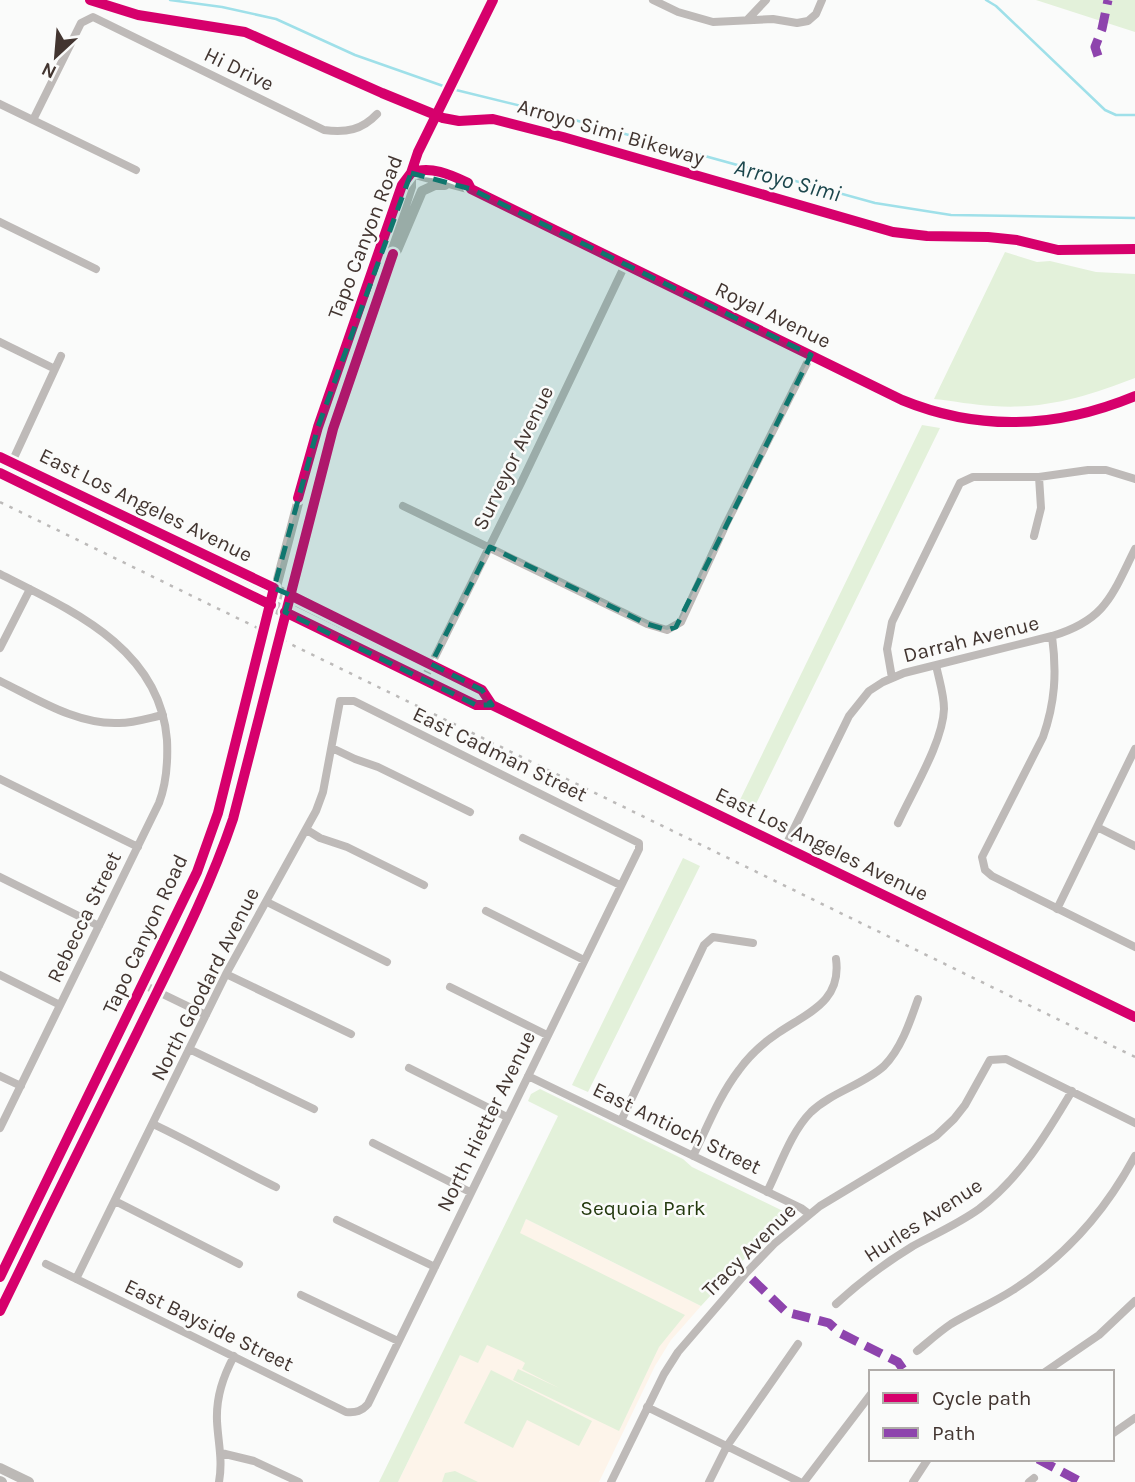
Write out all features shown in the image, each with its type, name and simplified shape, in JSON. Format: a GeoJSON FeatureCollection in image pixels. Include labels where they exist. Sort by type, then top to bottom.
{"type":"FeatureCollection","features":[{"type":"Feature","properties":{"kind":"main road","name":"Tapo Canyon Road"},"geometry":{"type":"LineString","coordinates":[[0,1277],[197,873],[210,838],[318,427],[402,185],[411,173],[438,109],[493,0]]}},
{"type":"Feature","properties":{"kind":"main road","name":"Royal Avenue"},"geometry":{"type":"LineString","coordinates":[[411,173],[430,169],[468,183],[471,189]]}},
{"type":"Feature","properties":{"kind":"main road","name":"Tapo Canyon Road"},"geometry":{"type":"LineString","coordinates":[[0,1311],[211,878],[229,831],[333,429],[393,254],[391,248],[411,187],[411,173]]}},
{"type":"Feature","properties":{"kind":"main road","name":"Royal Avenue"},"geometry":{"type":"LineString","coordinates":[[411,173],[471,189],[920,407],[950,416],[988,422],[1034,423],[1097,410],[1135,396]]}},
{"type":"Feature","properties":{"kind":"main road"},"geometry":{"type":"LineString","coordinates":[[393,254],[397,251],[422,191],[435,185],[456,186]]}},
{"type":"Feature","properties":{"kind":"main road","name":"East Los Angeles Avenue"},"geometry":{"type":"LineString","coordinates":[[6,460],[431,664],[482,690],[492,705]]}},
{"type":"Feature","properties":{"kind":"main road","name":"East Los Angeles Avenue"},"geometry":{"type":"LineString","coordinates":[[3,474],[476,705],[492,705],[1135,1017]]}},
{"type":"Feature","properties":{"kind":"main road"},"geometry":{"type":"LineString","coordinates":[[0,1468],[29,1482]]}},
{"type":"Feature","properties":{"kind":"street"},"geometry":{"type":"LineString","coordinates":[[653,0],[698,19],[730,23],[748,19],[797,23],[808,21],[816,14],[821,0]]}},
{"type":"Feature","properties":{"kind":"street"},"geometry":{"type":"LineString","coordinates":[[748,19],[766,0]]}},
{"type":"Feature","properties":{"kind":"street","name":"Hi Drive"},"geometry":{"type":"LineString","coordinates":[[33,120],[75,34],[86,19],[99,19],[324,130],[352,131],[377,114]]}},
{"type":"Feature","properties":{"kind":"street"},"geometry":{"type":"LineString","coordinates":[[0,104],[136,170]]}},
{"type":"Feature","properties":{"kind":"street"},"geometry":{"type":"LineString","coordinates":[[0,222],[96,269]]}},
{"type":"Feature","properties":{"kind":"street","name":"Surveyor Avenue"},"geometry":{"type":"LineString","coordinates":[[424,679],[625,265]]}},
{"type":"Feature","properties":{"kind":"street"},"geometry":{"type":"LineString","coordinates":[[0,342],[55,369]]}},
{"type":"Feature","properties":{"kind":"street"},"geometry":{"type":"LineString","coordinates":[[403,506],[647,624],[667,631],[681,622],[726,524],[811,355]]}},
{"type":"Feature","properties":{"kind":"street"},"geometry":{"type":"LineString","coordinates":[[3,474],[6,460],[61,356]]}},
{"type":"Feature","properties":{"kind":"street"},"geometry":{"type":"LineString","coordinates":[[892,678],[887,649],[892,622],[960,484],[973,477],[1039,477],[1088,470],[1106,470],[1135,480]]}},
{"type":"Feature","properties":{"kind":"street"},"geometry":{"type":"LineString","coordinates":[[1034,536],[1041,508],[1039,477]]}},
{"type":"Feature","properties":{"kind":"street","name":"Darrah Avenue"},"geometry":{"type":"LineString","coordinates":[[785,847],[849,716],[869,691],[892,678],[1076,628],[1101,610],[1111,598],[1135,549]]}},
{"type":"Feature","properties":{"kind":"street","name":"Rebecca Street"},"geometry":{"type":"LineString","coordinates":[[0,574],[82,616],[125,650],[149,680],[163,715],[167,744],[166,779],[159,803],[0,1128]]}},
{"type":"Feature","properties":{"kind":"street"},"geometry":{"type":"LineString","coordinates":[[0,648],[30,589]]}},
{"type":"Feature","properties":{"kind":"street"},"geometry":{"type":"LineString","coordinates":[[1052,636],[1056,682],[1049,720],[982,857],[985,870],[992,876],[1135,947]]}},
{"type":"Feature","properties":{"kind":"street"},"geometry":{"type":"LineString","coordinates":[[898,822],[941,726],[943,694],[936,665]]}},
{"type":"Feature","properties":{"kind":"street"},"geometry":{"type":"LineString","coordinates":[[0,681],[89,721],[122,723],[163,715]]}},
{"type":"Feature","properties":{"kind":"street","name":"North Goodard Avenue"},"geometry":{"type":"LineString","coordinates":[[76,1279],[226,974],[307,830],[323,792],[339,705],[344,700]]}},
{"type":"Feature","properties":{"kind":"street","name":"East Cadman Street"},"geometry":{"type":"LineString","coordinates":[[344,700],[354,702],[639,843]]}},
{"type":"Feature","properties":{"kind":"street"},"geometry":{"type":"LineString","coordinates":[[332,748],[378,767],[470,812]]}},
{"type":"Feature","properties":{"kind":"street"},"geometry":{"type":"LineString","coordinates":[[1057,909],[1135,749]]}},
{"type":"Feature","properties":{"kind":"street"},"geometry":{"type":"LineString","coordinates":[[0,779],[138,846]]}},
{"type":"Feature","properties":{"kind":"street"},"geometry":{"type":"LineString","coordinates":[[1097,827],[1135,846]]}},
{"type":"Feature","properties":{"kind":"street"},"geometry":{"type":"LineString","coordinates":[[307,830],[424,885]]}},
{"type":"Feature","properties":{"kind":"street"},"geometry":{"type":"LineString","coordinates":[[523,838],[620,885]]}},
{"type":"Feature","properties":{"kind":"street","name":"North Hietter Avenue"},"geometry":{"type":"LineString","coordinates":[[359,1412],[368,1404],[639,849],[639,843]]}},
{"type":"Feature","properties":{"kind":"street"},"geometry":{"type":"LineString","coordinates":[[0,877],[99,926]]}},
{"type":"Feature","properties":{"kind":"street"},"geometry":{"type":"LineString","coordinates":[[267,902],[387,962]]}},
{"type":"Feature","properties":{"kind":"street"},"geometry":{"type":"LineString","coordinates":[[486,911],[584,960]]}},
{"type":"Feature","properties":{"kind":"street"},"geometry":{"type":"LineString","coordinates":[[621,1121],[704,945],[713,937],[753,943]]}},
{"type":"Feature","properties":{"kind":"street"},"geometry":{"type":"LineString","coordinates":[[693,1156],[725,1091],[750,1057],[779,1032],[819,1006],[831,992],[838,975],[836,959]]}},
{"type":"Feature","properties":{"kind":"street"},"geometry":{"type":"LineString","coordinates":[[226,974],[351,1034]]}},
{"type":"Feature","properties":{"kind":"street"},"geometry":{"type":"LineString","coordinates":[[0,975],[60,1005]]}},
{"type":"Feature","properties":{"kind":"street"},"geometry":{"type":"LineString","coordinates":[[144,985],[206,1015]]}},
{"type":"Feature","properties":{"kind":"street"},"geometry":{"type":"LineString","coordinates":[[450,987],[547,1035]]}},
{"type":"Feature","properties":{"kind":"street"},"geometry":{"type":"LineString","coordinates":[[767,1192],[799,1128],[810,1114],[830,1097],[883,1066],[896,1051],[918,999]]}},
{"type":"Feature","properties":{"kind":"street"},"geometry":{"type":"LineString","coordinates":[[189,1049],[314,1109]]}},
{"type":"Feature","properties":{"kind":"street","name":"Tracy Avenue"},"geometry":{"type":"LineString","coordinates":[[611,1482],[664,1374],[695,1329],[757,1261],[809,1214],[936,1136],[965,1105],[990,1060],[1006,1059],[1072,1091]]}},
{"type":"Feature","properties":{"kind":"street"},"geometry":{"type":"LineString","coordinates":[[409,1068],[507,1117]]}},
{"type":"Feature","properties":{"kind":"street"},"geometry":{"type":"LineString","coordinates":[[0,1076],[20,1086]]}},
{"type":"Feature","properties":{"kind":"street","name":"East Antioch Street"},"geometry":{"type":"LineString","coordinates":[[528,1076],[809,1214]]}},
{"type":"Feature","properties":{"kind":"street"},"geometry":{"type":"LineString","coordinates":[[1072,1091],[1135,1123]]}},
{"type":"Feature","properties":{"kind":"street","name":"Hurles Avenue"},"geometry":{"type":"LineString","coordinates":[[836,1304],[858,1283],[885,1264],[962,1220],[996,1195],[1036,1150],[1072,1091]]}},
{"type":"Feature","properties":{"kind":"street"},"geometry":{"type":"LineString","coordinates":[[153,1124],[276,1187]]}},
{"type":"Feature","properties":{"kind":"street"},"geometry":{"type":"LineString","coordinates":[[373,1143],[470,1192]]}},
{"type":"Feature","properties":{"kind":"street"},"geometry":{"type":"LineString","coordinates":[[917,1351],[950,1325],[1015,1289],[1063,1251],[1100,1213],[1135,1156]]}},
{"type":"Feature","properties":{"kind":"street"},"geometry":{"type":"LineString","coordinates":[[116,1201],[160,1221],[183,1236],[239,1264]]}},
{"type":"Feature","properties":{"kind":"street"},"geometry":{"type":"LineString","coordinates":[[337,1220],[435,1267]]}},
{"type":"Feature","properties":{"kind":"street","name":"East Bayside Street"},"geometry":{"type":"LineString","coordinates":[[46,1264],[346,1412],[359,1412]]}},
{"type":"Feature","properties":{"kind":"street"},"geometry":{"type":"LineString","coordinates":[[301,1295],[398,1341]]}},
{"type":"Feature","properties":{"kind":"street"},"geometry":{"type":"LineString","coordinates":[[1048,1370],[1099,1335],[1135,1301]]}},
{"type":"Feature","properties":{"kind":"street"},"geometry":{"type":"LineString","coordinates":[[709,1482],[727,1446],[798,1344]]}},
{"type":"Feature","properties":{"kind":"street"},"geometry":{"type":"LineString","coordinates":[[219,1482],[221,1453],[217,1422],[218,1399],[222,1381],[234,1356]]}},
{"type":"Feature","properties":{"kind":"street"},"geometry":{"type":"LineString","coordinates":[[647,1407],[802,1482],[869,1397]]}},
{"type":"Feature","properties":{"kind":"street"},"geometry":{"type":"LineString","coordinates":[[1114,1433],[1135,1418]]}},
{"type":"Feature","properties":{"kind":"street"},"geometry":{"type":"LineString","coordinates":[[221,1453],[254,1461],[299,1482]]}},
{"type":"Feature","properties":{"kind":"street"},"geometry":{"type":"LineString","coordinates":[[913,1482],[928,1461]]}},
{"type":"Feature","properties":{"kind":"highlighted area"},"geometry":{"type":"Polygon","coordinates":[[[411,173],[471,189],[811,355],[676,627],[667,630],[647,624],[490,547],[431,664],[482,690],[492,705],[476,705],[285,612],[290,595],[274,588],[318,427],[411,173]]]}},
{"type":"Feature","properties":{"kind":"shaded area"},"geometry":{"type":"Polygon","coordinates":[[[526,1219],[701,1306],[671,1340],[655,1366],[599,1482],[398,1482],[526,1219]]]}},
{"type":"Feature","properties":{"kind":"green space"},"geometry":{"type":"Polygon","coordinates":[[[1036,0],[1135,0],[1135,32],[1036,0]]]}},
{"type":"Feature","properties":{"kind":"green space"},"geometry":{"type":"Polygon","coordinates":[[[1005,252],[1037,262],[1050,261],[1096,272],[1135,274],[1135,378],[1083,396],[1030,406],[1012,407],[934,399],[1005,252]]]}},
{"type":"Feature","properties":{"kind":"green space"},"geometry":{"type":"Polygon","coordinates":[[[922,425],[940,428],[752,812],[738,804],[922,425]]]}},
{"type":"Feature","properties":{"kind":"green space"},"geometry":{"type":"Polygon","coordinates":[[[683,858],[700,866],[588,1092],[572,1085],[683,858]]]}},
{"type":"Feature","properties":{"kind":"green space","name":"Sequoia Park"},"geometry":{"type":"Polygon","coordinates":[[[540,1089],[785,1212],[787,1218],[760,1242],[701,1306],[526,1219],[520,1233],[685,1315],[659,1347],[619,1431],[513,1380],[518,1369],[559,1388],[522,1369],[525,1363],[522,1361],[487,1345],[478,1363],[460,1355],[398,1482],[379,1482],[558,1116],[528,1101],[531,1094],[540,1089]]]}},
{"type":"Feature","properties":{"kind":"green space"},"geometry":{"type":"Polygon","coordinates":[[[491,1370],[592,1421],[579,1446],[527,1420],[513,1448],[464,1423],[491,1370]]]}},
{"type":"Feature","properties":{"kind":"green space"},"geometry":{"type":"Polygon","coordinates":[[[455,1471],[478,1482],[442,1482],[445,1473],[455,1471]]]}},
{"type":"Feature","properties":{"kind":"waterway","name":"Arroyo Simi"},"geometry":{"type":"LineString","coordinates":[[170,0],[222,7],[276,19],[355,55],[446,87]]}},
{"type":"Feature","properties":{"kind":"waterway"},"geometry":{"type":"LineString","coordinates":[[986,0],[996,6],[1105,110],[1116,115],[1135,115]]}},
{"type":"Feature","properties":{"kind":"waterway","name":"Arroyo Simi"},"geometry":{"type":"LineString","coordinates":[[452,89],[542,111],[875,203],[951,215],[1135,218]]}},
{"type":"Feature","properties":{"kind":"railway"},"geometry":{"type":"LineString","coordinates":[[0,502],[1135,1057]]}},
{"type":"Feature","properties":{"kind":"marked path"},"geometry":{"type":"LineString","coordinates":[[1098,56],[1095,47],[1108,0]]}},
{"type":"Feature","properties":{"kind":"marked path"},"geometry":{"type":"LineString","coordinates":[[752,1279],[786,1312],[829,1323],[840,1333],[898,1362],[904,1370]]}},
{"type":"Feature","properties":{"kind":"marked path"},"geometry":{"type":"LineString","coordinates":[[1042,1461],[1081,1482]]}},
{"type":"Feature","properties":{"kind":"cycle path","name":"Arroyo Simi Bikeway"},"geometry":{"type":"LineString","coordinates":[[90,0],[138,15],[245,32],[443,118],[459,121],[493,119],[893,232],[1017,240],[1058,250],[1135,249]]}},
{"type":"Feature","properties":{"kind":"cycle path"},"geometry":{"type":"LineString","coordinates":[[298,498],[318,427],[402,185],[411,173],[418,152],[493,0]]}},
{"type":"Feature","properties":{"kind":"cycle path"},"geometry":{"type":"LineString","coordinates":[[411,173],[433,171],[468,183],[471,189],[902,400],[931,410],[960,417],[1019,422],[1077,415],[1135,396]]}},
{"type":"Feature","properties":{"kind":"cycle path"},"geometry":{"type":"LineString","coordinates":[[0,1311],[176,954],[223,847],[233,819],[333,429],[393,254]]}},
{"type":"Feature","properties":{"kind":"cycle path"},"geometry":{"type":"LineString","coordinates":[[0,457],[274,588],[218,813],[197,872],[0,1277]]}},
{"type":"Feature","properties":{"kind":"cycle path"},"geometry":{"type":"LineString","coordinates":[[0,473],[271,605]]}},
{"type":"Feature","properties":{"kind":"cycle path"},"geometry":{"type":"LineString","coordinates":[[290,595],[482,690],[492,705]]}},
{"type":"Feature","properties":{"kind":"cycle path"},"geometry":{"type":"LineString","coordinates":[[285,612],[476,705],[492,705],[1135,1017]]}}]}
